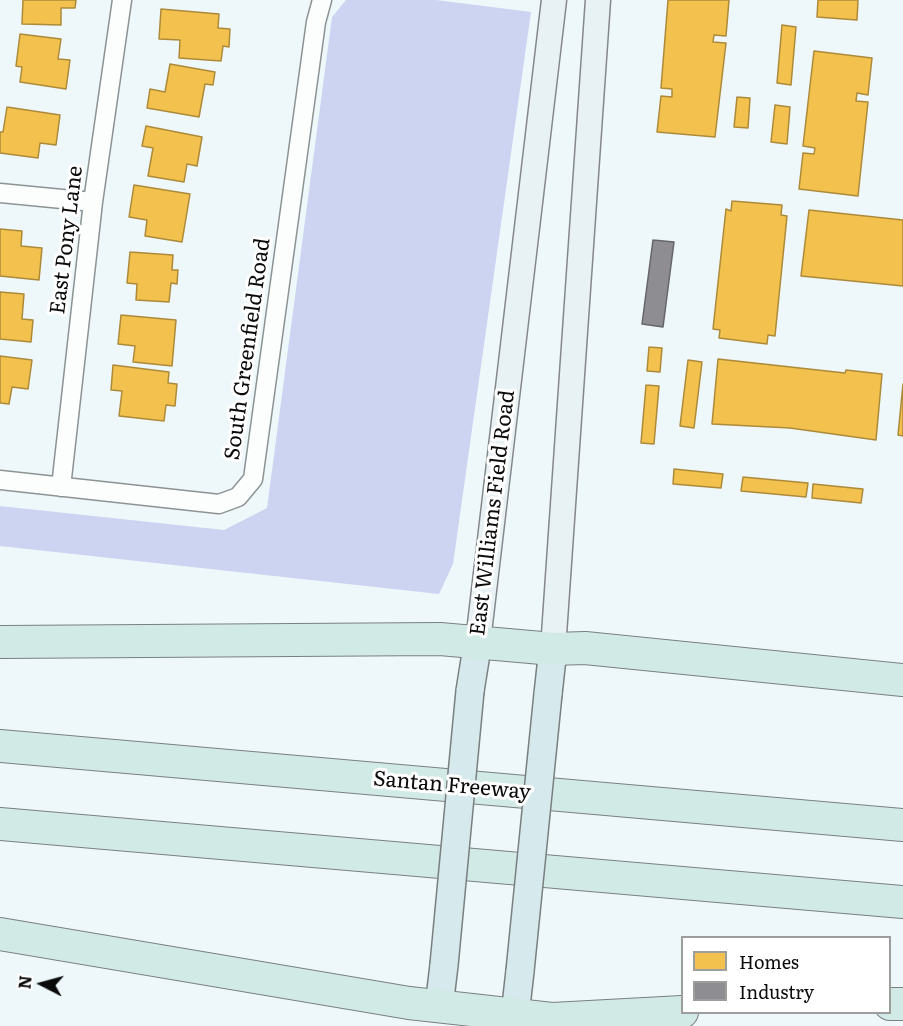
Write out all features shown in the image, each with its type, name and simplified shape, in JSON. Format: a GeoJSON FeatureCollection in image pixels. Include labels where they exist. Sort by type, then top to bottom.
{"type":"FeatureCollection","features":[{"type":"Feature","properties":{"kind":"highway"},"geometry":{"type":"LineString","coordinates":[[0,642],[440,639],[553,649],[585,648],[903,680]]}},
{"type":"Feature","properties":{"kind":"highway","name":"Santan Freeway"},"geometry":{"type":"LineString","coordinates":[[0,746],[903,825]]}},
{"type":"Feature","properties":{"kind":"highway"},"geometry":{"type":"LineString","coordinates":[[0,824],[903,902]]}},
{"type":"Feature","properties":{"kind":"highway"},"geometry":{"type":"LineString","coordinates":[[0,934],[438,1016],[515,1021],[681,1012]]}},
{"type":"Feature","properties":{"kind":"main road","name":"East Williams Field Road"},"geometry":{"type":"LineString","coordinates":[[438,1016],[470,691],[478,641],[554,0]]}},
{"type":"Feature","properties":{"kind":"main road"},"geometry":{"type":"LineString","coordinates":[[515,1021],[553,649],[598,0]]}},
{"type":"Feature","properties":{"kind":"street","name":"East Pony Lane"},"geometry":{"type":"LineString","coordinates":[[61,487],[93,202],[122,0]]}},
{"type":"Feature","properties":{"kind":"street","name":"South Greenfield Road"},"geometry":{"type":"LineString","coordinates":[[0,480],[219,504],[238,497],[253,479],[316,21],[322,0]]}},
{"type":"Feature","properties":{"kind":"street"},"geometry":{"type":"LineString","coordinates":[[0,193],[93,202]]}},
{"type":"Feature","properties":{"kind":"shaded area"},"geometry":{"type":"Polygon","coordinates":[[[346,0],[436,0],[531,12],[453,564],[439,594],[0,546],[0,506],[224,530],[267,508],[332,17],[346,0]]]}},
{"type":"Feature","properties":{"kind":"building: Homes"},"geometry":{"type":"Polygon","coordinates":[[[23,0],[76,0],[75,8],[61,8],[61,25],[22,24],[23,0]]]}},
{"type":"Feature","properties":{"kind":"building: Homes"},"geometry":{"type":"Polygon","coordinates":[[[668,0],[729,0],[726,36],[714,35],[713,42],[726,43],[715,137],[657,132],[661,96],[672,97],[672,89],[661,88],[668,0]]]}},
{"type":"Feature","properties":{"kind":"building: Homes"},"geometry":{"type":"Polygon","coordinates":[[[818,0],[858,0],[857,20],[817,17],[818,0]]]}},
{"type":"Feature","properties":{"kind":"building: Homes"},"geometry":{"type":"Polygon","coordinates":[[[161,9],[219,14],[218,28],[230,29],[229,47],[223,46],[221,61],[179,58],[180,40],[159,39],[161,9]]]}},
{"type":"Feature","properties":{"kind":"building: Homes"},"geometry":{"type":"Polygon","coordinates":[[[782,25],[796,27],[791,85],[777,83],[782,25]]]}},
{"type":"Feature","properties":{"kind":"building: Homes"},"geometry":{"type":"Polygon","coordinates":[[[20,34],[61,39],[58,59],[70,60],[66,89],[20,82],[22,67],[16,66],[20,34]]]}},
{"type":"Feature","properties":{"kind":"building: Homes"},"geometry":{"type":"Polygon","coordinates":[[[814,51],[872,58],[868,95],[857,93],[856,101],[868,102],[858,196],[799,189],[803,153],[814,154],[815,148],[803,146],[814,51]]]}},
{"type":"Feature","properties":{"kind":"building: Homes"},"geometry":{"type":"Polygon","coordinates":[[[170,64],[215,72],[213,85],[205,84],[199,117],[147,108],[150,89],[165,92],[170,64]]]}},
{"type":"Feature","properties":{"kind":"building: Homes"},"geometry":{"type":"Polygon","coordinates":[[[737,97],[750,98],[748,128],[734,127],[737,97]]]}},
{"type":"Feature","properties":{"kind":"building: Homes"},"geometry":{"type":"Polygon","coordinates":[[[775,105],[790,107],[787,144],[771,142],[775,105]]]}},
{"type":"Feature","properties":{"kind":"building: Homes"},"geometry":{"type":"Polygon","coordinates":[[[7,107],[60,115],[56,145],[40,143],[38,158],[0,153],[0,132],[3,132],[7,107]]]}},
{"type":"Feature","properties":{"kind":"building: Homes"},"geometry":{"type":"Polygon","coordinates":[[[146,126],[202,137],[197,166],[187,164],[184,182],[148,176],[153,148],[142,146],[146,126]]]}},
{"type":"Feature","properties":{"kind":"building: Homes"},"geometry":{"type":"Polygon","coordinates":[[[134,185],[190,194],[182,242],[145,236],[147,220],[129,217],[134,185]]]}},
{"type":"Feature","properties":{"kind":"building: Homes"},"geometry":{"type":"Polygon","coordinates":[[[732,201],[782,205],[781,215],[787,216],[775,336],[768,335],[767,344],[719,338],[720,330],[713,329],[726,209],[731,211],[732,201]]]}},
{"type":"Feature","properties":{"kind":"building: Homes"},"geometry":{"type":"Polygon","coordinates":[[[809,210],[903,220],[903,286],[801,276],[809,210]]]}},
{"type":"Feature","properties":{"kind":"building: Homes"},"geometry":{"type":"Polygon","coordinates":[[[0,229],[22,231],[21,246],[42,248],[39,280],[0,276],[0,229]]]}},
{"type":"Feature","properties":{"kind":"building: Homes"},"geometry":{"type":"Polygon","coordinates":[[[130,252],[173,255],[172,270],[178,270],[177,284],[171,283],[169,302],[136,300],[137,284],[127,283],[130,252]]]}},
{"type":"Feature","properties":{"kind":"building: Homes"},"geometry":{"type":"Polygon","coordinates":[[[0,292],[24,294],[22,319],[33,320],[31,342],[0,339],[0,292]]]}},
{"type":"Feature","properties":{"kind":"building: Homes"},"geometry":{"type":"Polygon","coordinates":[[[121,315],[176,320],[172,366],[133,362],[135,346],[118,344],[121,315]]]}},
{"type":"Feature","properties":{"kind":"building: Homes"},"geometry":{"type":"Polygon","coordinates":[[[649,347],[662,348],[660,372],[647,371],[649,347]]]}},
{"type":"Feature","properties":{"kind":"building: Homes"},"geometry":{"type":"Polygon","coordinates":[[[0,356],[32,360],[28,389],[12,387],[9,404],[0,403],[0,356]]]}},
{"type":"Feature","properties":{"kind":"building: Homes"},"geometry":{"type":"Polygon","coordinates":[[[718,359],[845,373],[846,370],[882,374],[876,440],[790,428],[712,424],[718,359]]]}},
{"type":"Feature","properties":{"kind":"building: Homes"},"geometry":{"type":"Polygon","coordinates":[[[688,360],[702,362],[694,428],[680,426],[688,360]]]}},
{"type":"Feature","properties":{"kind":"building: Homes"},"geometry":{"type":"Polygon","coordinates":[[[113,365],[169,372],[168,383],[177,384],[175,406],[166,405],[164,421],[119,416],[122,391],[111,390],[113,365]]]}},
{"type":"Feature","properties":{"kind":"building: Homes"},"geometry":{"type":"Polygon","coordinates":[[[903,384],[903,436],[898,435],[903,384]]]}},
{"type":"Feature","properties":{"kind":"building: Homes"},"geometry":{"type":"Polygon","coordinates":[[[646,385],[659,386],[654,444],[641,443],[646,385]]]}},
{"type":"Feature","properties":{"kind":"building: Homes"},"geometry":{"type":"Polygon","coordinates":[[[674,469],[723,474],[721,488],[673,484],[674,469]]]}},
{"type":"Feature","properties":{"kind":"building: Homes"},"geometry":{"type":"Polygon","coordinates":[[[743,477],[808,483],[806,497],[741,491],[743,477]]]}},
{"type":"Feature","properties":{"kind":"building: Homes"},"geometry":{"type":"Polygon","coordinates":[[[813,484],[863,489],[861,503],[812,498],[813,484]]]}},
{"type":"Feature","properties":{"kind":"building: Industry"},"geometry":{"type":"Polygon","coordinates":[[[653,240],[674,242],[663,327],[642,324],[653,240]]]}}]}
